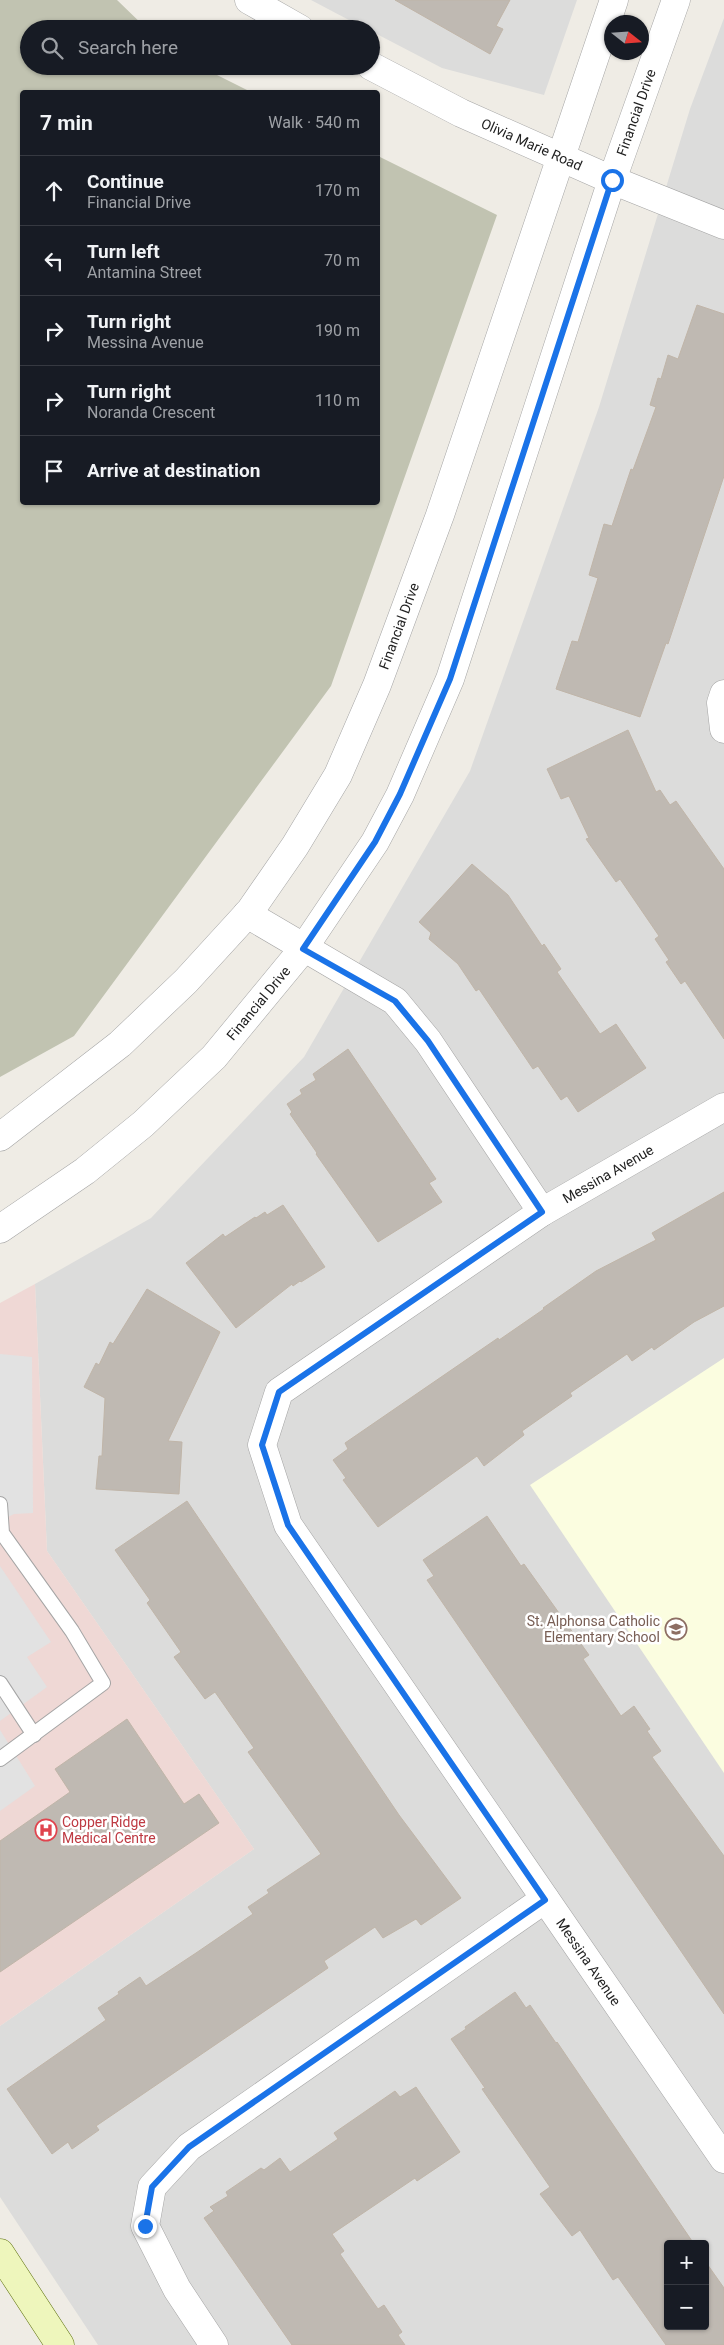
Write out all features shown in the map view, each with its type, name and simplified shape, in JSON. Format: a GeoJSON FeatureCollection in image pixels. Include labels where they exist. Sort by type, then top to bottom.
{"type":"FeatureCollection","features":[{"type":"Feature","properties":{"kind":"main road"},"geometry":{"type":"LineString","coordinates":[[0,2253],[60,2345]]}},
{"type":"Feature","properties":{"kind":"street"},"geometry":{"type":"LineString","coordinates":[[249,0],[284,20]]}},
{"type":"Feature","properties":{"kind":"street","name":"Financial Drive"},"geometry":{"type":"LineString","coordinates":[[0,1137],[120,1044],[186,981],[247,914],[294,846],[338,775],[378,686],[440,515],[614,0]]}},
{"type":"Feature","properties":{"kind":"street","name":"Financial Drive"},"geometry":{"type":"LineString","coordinates":[[0,1229],[85,1171],[143,1124],[214,1057],[303,949],[375,842],[400,794],[450,679],[612,180],[676,0]]}},
{"type":"Feature","properties":{"kind":"street","name":"Olivia Marie Road"},"geometry":{"type":"LineString","coordinates":[[380,71],[461,113],[612,180],[724,225]]}},
{"type":"Feature","properties":{"kind":"street"},"geometry":{"type":"LineString","coordinates":[[724,694],[721,703],[724,729]]}},
{"type":"Feature","properties":{"kind":"street"},"geometry":{"type":"LineString","coordinates":[[247,914],[303,949],[395,1001],[428,1041],[542,1212]]}},
{"type":"Feature","properties":{"kind":"street","name":"Messina Avenue"},"geometry":{"type":"LineString","coordinates":[[724,1107],[542,1212],[279,1392],[262,1445],[288,1525],[724,2159]]}},
{"type":"Feature","properties":{"kind":"street"},"geometry":{"type":"LineString","coordinates":[[214,2345],[177,2289],[145,2226],[152,2187],[189,2147],[545,1900]]}},
{"type":"Feature","properties":{"kind":"lane"},"geometry":{"type":"LineString","coordinates":[[0,1504],[2,1533],[72,1631],[104,1683],[0,1759]]}},
{"type":"Feature","properties":{"kind":"lane"},"geometry":{"type":"LineString","coordinates":[[0,1683],[34,1735]]}},
{"type":"Feature","properties":{"kind":"shaded area"},"geometry":{"type":"Polygon","coordinates":[[[0,0],[117,0],[138,20],[20,20],[20,75],[217,75],[247,90],[20,90],[20,505],[380,505],[380,157],[497,215],[331,686],[74,1036],[0,1077],[0,0]]]}},
{"type":"Feature","properties":{"kind":"shaded area"},"geometry":{"type":"Polygon","coordinates":[[[311,0],[577,0],[544,95],[442,68],[380,36],[380,20],[349,20],[311,0]]]}},
{"type":"Feature","properties":{"kind":"shaded area"},"geometry":{"type":"Polygon","coordinates":[[[724,18],[724,2345],[98,2345],[0,2197],[0,2026],[254,1849],[47,1551],[35,1284],[151,1218],[304,1057],[470,771],[599,407],[690,109],[724,18]]]}},
{"type":"Feature","properties":{"kind":"shaded area"},"geometry":{"type":"Polygon","coordinates":[[[35,1284],[47,1551],[254,1849],[0,2026],[0,1303],[35,1284]]]}},
{"type":"Feature","properties":{"kind":"shaded area"},"geometry":{"type":"Polygon","coordinates":[[[0,1354],[32,1357],[33,1513],[14,1514],[0,1521],[0,1354]]]}},
{"type":"Feature","properties":{"kind":"shaded area","name":"St. Alphonsa Catholic Elementary School"},"geometry":{"type":"Polygon","coordinates":[[[724,1358],[724,1773],[530,1485],[724,1358]]]}},
{"type":"Feature","properties":{"kind":"shaded area"},"geometry":{"type":"Polygon","coordinates":[[[0,1566],[51,1642],[27,1657],[47,1687],[0,1721],[0,1566]]]}},
{"type":"Feature","properties":{"kind":"shaded area"},"geometry":{"type":"Polygon","coordinates":[[[0,1730],[35,1786],[0,1811],[0,1730]]]}},
{"type":"Feature","properties":{"kind":"building"},"geometry":{"type":"Polygon","coordinates":[[[395,0],[510,0],[496,26],[503,29],[490,54],[395,0]]]}},
{"type":"Feature","properties":{"kind":"building"},"geometry":{"type":"Polygon","coordinates":[[[697,305],[724,314],[724,476],[668,644],[666,643],[640,717],[556,689],[572,641],[578,642],[598,578],[589,575],[604,524],[612,526],[631,469],[633,470],[656,407],[650,405],[658,378],[661,379],[668,355],[678,359],[697,305]]]}},
{"type":"Feature","properties":{"kind":"building"},"geometry":{"type":"Polygon","coordinates":[[[628,730],[656,792],[660,790],[670,805],[676,801],[724,869],[724,1039],[685,981],[681,984],[666,962],[669,960],[655,939],[659,936],[620,879],[616,882],[586,839],[589,838],[569,796],[561,799],[547,769],[628,730]]]}},
{"type":"Feature","properties":{"kind":"building"},"geometry":{"type":"Polygon","coordinates":[[[472,864],[508,895],[542,946],[544,944],[561,969],[557,972],[600,1034],[616,1024],[646,1068],[578,1112],[567,1096],[561,1100],[538,1066],[533,1069],[479,989],[476,991],[458,964],[429,939],[431,933],[419,922],[472,864]]]}},
{"type":"Feature","properties":{"kind":"building"},"geometry":{"type":"Polygon","coordinates":[[[348,1049],[436,1179],[429,1183],[442,1202],[378,1242],[316,1154],[290,1114],[292,1112],[287,1104],[302,1094],[300,1090],[316,1080],[313,1074],[348,1049]]]}},
{"type":"Feature","properties":{"kind":"building"},"geometry":{"type":"Polygon","coordinates":[[[724,1192],[724,1306],[694,1322],[654,1350],[652,1347],[632,1361],[627,1354],[570,1393],[572,1396],[522,1431],[524,1435],[484,1466],[477,1456],[378,1527],[343,1480],[346,1478],[333,1460],[348,1449],[345,1443],[498,1338],[499,1340],[596,1271],[656,1240],[652,1233],[724,1192]]]}},
{"type":"Feature","properties":{"kind":"building"},"geometry":{"type":"Polygon","coordinates":[[[283,1205],[325,1267],[301,1282],[293,1286],[292,1284],[236,1328],[186,1263],[223,1234],[225,1237],[255,1217],[265,1212],[267,1215],[283,1205]]]}},
{"type":"Feature","properties":{"kind":"building"},"geometry":{"type":"Polygon","coordinates":[[[147,1289],[220,1332],[168,1441],[182,1442],[179,1494],[96,1489],[99,1456],[102,1456],[105,1398],[84,1387],[96,1363],[99,1365],[110,1342],[113,1344],[147,1289]]]}},
{"type":"Feature","properties":{"kind":"building"},"geometry":{"type":"Polygon","coordinates":[[[187,1501],[399,1815],[461,1898],[421,1925],[416,1919],[383,1938],[375,1927],[324,1961],[328,1968],[96,2126],[99,2130],[72,2149],[68,2142],[52,2154],[7,2089],[106,2020],[98,2008],[119,1994],[118,1992],[140,1977],[146,1986],[196,1953],[253,1914],[248,1907],[269,1893],[267,1890],[321,1854],[248,1752],[254,1748],[215,1692],[205,1699],[174,1657],[181,1652],[147,1603],[150,1600],[115,1550],[187,1501]]]}},
{"type":"Feature","properties":{"kind":"building"},"geometry":{"type":"Polygon","coordinates":[[[487,1516],[521,1566],[524,1564],[589,1655],[583,1659],[621,1716],[634,1706],[650,1729],[647,1731],[661,1751],[652,1757],[724,1856],[724,2014],[427,1580],[434,1576],[423,1560],[487,1516]]]}},
{"type":"Feature","properties":{"kind":"building"},"geometry":{"type":"Polygon","coordinates":[[[127,1719],[184,1804],[199,1794],[219,1823],[0,1972],[0,1841],[70,1792],[55,1769],[127,1719]]]}},
{"type":"Feature","properties":{"kind":"building"},"geometry":{"type":"Polygon","coordinates":[[[515,1992],[526,2008],[530,2005],[691,2240],[664,2240],[664,2330],[709,2330],[709,2267],[724,2288],[724,2345],[666,2345],[618,2277],[613,2280],[580,2230],[572,2236],[540,2194],[550,2187],[482,2089],[485,2088],[451,2039],[466,2029],[465,2027],[515,1992]]]}},
{"type":"Feature","properties":{"kind":"building"},"geometry":{"type":"Polygon","coordinates":[[[416,2087],[460,2152],[417,2181],[415,2178],[332,2234],[344,2251],[340,2254],[378,2309],[384,2305],[402,2332],[398,2335],[405,2345],[292,2345],[204,2218],[214,2211],[210,2207],[228,2196],[226,2192],[261,2168],[264,2170],[280,2158],[290,2172],[338,2139],[334,2133],[395,2091],[400,2097],[416,2087]]]}},
{"type":"Feature","properties":{"kind":"place","name":"St. Alphonsa Catholic Elementary School"},"geometry":{"type":"Point","coordinates":[676,1629]}},
{"type":"Feature","properties":{"kind":"place","name":"Copper Ridge Medical Centre"},"geometry":{"type":"Point","coordinates":[46,1830]}},
{"type":"Feature","properties":{"kind":"route"},"geometry":{"type":"LineString","coordinates":[[145,2226],[152,2187],[189,2147],[545,1900],[288,1525],[262,1445],[279,1392],[542,1212],[494,1143],[428,1041],[395,1001],[303,949],[375,842],[400,794],[450,679],[612,180]]}}]}
